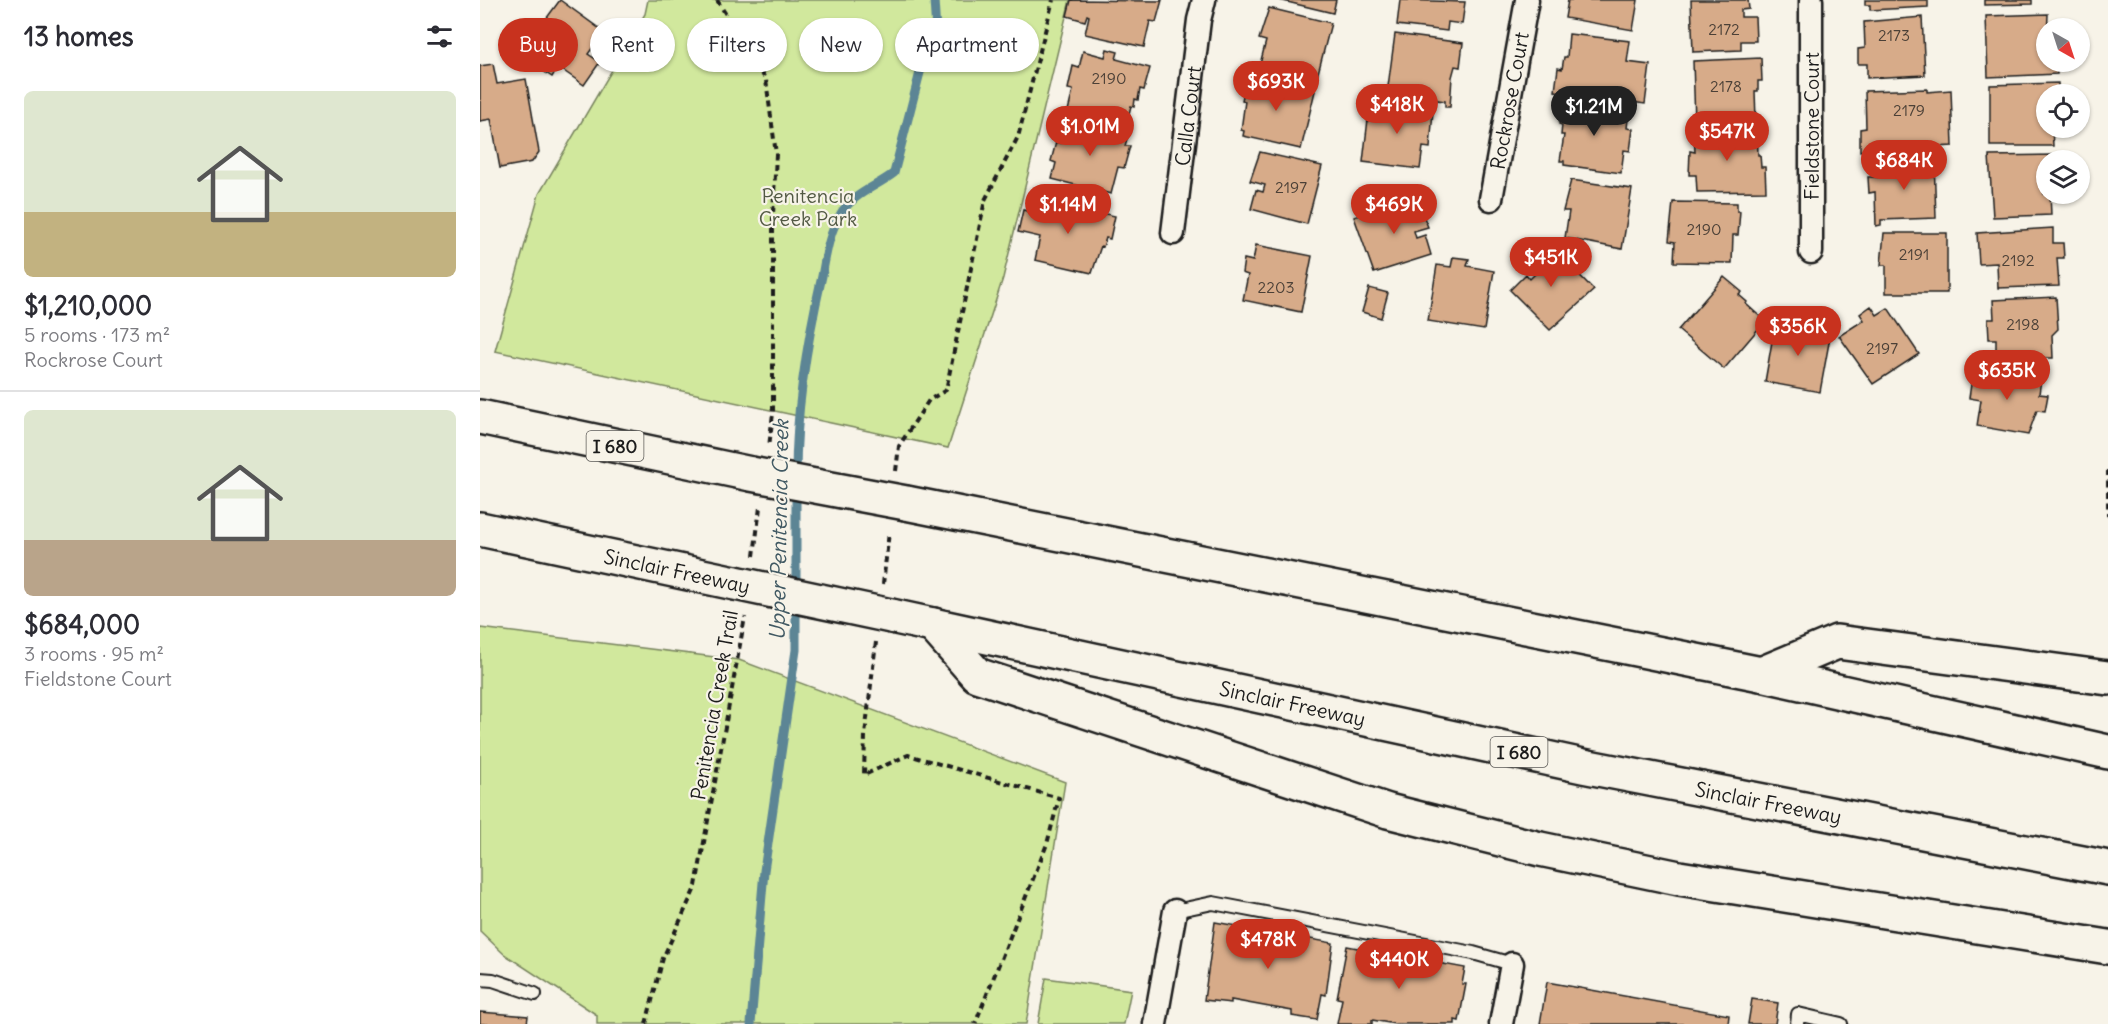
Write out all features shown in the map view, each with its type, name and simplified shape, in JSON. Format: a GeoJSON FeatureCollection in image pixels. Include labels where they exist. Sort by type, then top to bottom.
{"type":"FeatureCollection","features":[{"type":"Feature","properties":{"kind":"highway","name":"I 680"},"geometry":{"type":"LineString","coordinates":[[480,417],[760,472],[897,504],[1761,674],[2108,752]]}},
{"type":"Feature","properties":{"kind":"highway","name":"Sinclair Freeway"},"geometry":{"type":"LineString","coordinates":[[480,530],[743,574],[883,614],[1582,766],[2108,868]]}},
{"type":"Feature","properties":{"kind":"highway"},"geometry":{"type":"LineString","coordinates":[[933,625],[977,675],[1388,811],[1540,849],[1679,878],[2108,947]]}},
{"type":"Feature","properties":{"kind":"highway"},"geometry":{"type":"LineString","coordinates":[[1761,674],[1838,642],[2108,678]]}},
{"type":"Feature","properties":{"kind":"highway"},"geometry":{"type":"LineString","coordinates":[[2000,931],[2108,961]]}},
{"type":"Feature","properties":{"kind":"street","name":"Calla Court"},"geometry":{"type":"LineString","coordinates":[[1173,233],[1199,20],[1204,0]]}},
{"type":"Feature","properties":{"kind":"street","name":"Rockrose Court"},"geometry":{"type":"LineString","coordinates":[[1491,199],[1527,0]]}},
{"type":"Feature","properties":{"kind":"street","name":"Fieldstone Court"},"geometry":{"type":"LineString","coordinates":[[1810,252],[1811,0]]}},
{"type":"Feature","properties":{"kind":"street"},"geometry":{"type":"LineString","coordinates":[[1155,1024],[1175,911]]}},
{"type":"Feature","properties":{"kind":"street"},"geometry":{"type":"LineString","coordinates":[[1501,1024],[1512,964]]}},
{"type":"Feature","properties":{"kind":"lane"},"geometry":{"type":"LineString","coordinates":[[1175,911],[1213,903],[1473,953],[1512,964]]}},
{"type":"Feature","properties":{"kind":"lane"},"geometry":{"type":"LineString","coordinates":[[480,979],[493,980],[536,994]]}},
{"type":"Feature","properties":{"kind":"lane"},"geometry":{"type":"LineString","coordinates":[[1797,1024],[1798,1014],[1841,1024]]}},
{"type":"Feature","properties":{"kind":"path"},"geometry":{"type":"LineString","coordinates":[[717,0],[766,80],[776,154],[773,215],[773,413],[760,472],[743,574]]}},
{"type":"Feature","properties":{"kind":"path"},"geometry":{"type":"LineString","coordinates":[[975,1024],[1047,844],[1059,798],[908,755],[864,775],[865,735],[897,504],[899,446],[929,400],[946,390],[985,200],[1018,137],[1053,0]]}},
{"type":"Feature","properties":{"kind":"path"},"geometry":{"type":"LineString","coordinates":[[2108,470],[2108,516]]}},
{"type":"Feature","properties":{"kind":"path","name":"Penitencia Creek Trail"},"geometry":{"type":"LineString","coordinates":[[646,1024],[663,958],[696,886],[746,613]]}},
{"type":"Feature","properties":{"kind":"green space","name":"Penitencia Creek Park"},"geometry":{"type":"Polygon","coordinates":[[[648,0],[1070,0],[1003,278],[948,448],[495,351],[539,194],[611,72],[675,72],[675,18],[643,18],[648,0]]]}},
{"type":"Feature","properties":{"kind":"green space"},"geometry":{"type":"Polygon","coordinates":[[[480,628],[739,660],[1065,782],[1026,1024],[597,1024],[597,1015],[504,954],[480,931],[480,628]]]}},
{"type":"Feature","properties":{"kind":"green space"},"geometry":{"type":"Polygon","coordinates":[[[1046,978],[1131,990],[1124,1024],[1038,1024],[1046,978]]]}},
{"type":"Feature","properties":{"kind":"building"},"geometry":{"type":"Polygon","coordinates":[[[560,0],[590,22],[590,51],[588,54],[590,55],[590,72],[593,72],[584,85],[565,72],[578,72],[578,18],[547,18],[560,0]]]}},
{"type":"Feature","properties":{"kind":"building"},"geometry":{"type":"Polygon","coordinates":[[[1071,0],[1162,0],[1156,22],[1150,21],[1144,47],[1085,34],[1089,16],[1087,15],[1085,21],[1067,16],[1071,0]]]}},
{"type":"Feature","properties":{"kind":"building"},"geometry":{"type":"Polygon","coordinates":[[[1279,0],[1336,0],[1333,13],[1279,0]]]}},
{"type":"Feature","properties":{"kind":"building"},"geometry":{"type":"Polygon","coordinates":[[[1400,0],[1465,2],[1462,24],[1448,22],[1447,31],[1397,25],[1400,0]]]}},
{"type":"Feature","properties":{"kind":"building"},"geometry":{"type":"Polygon","coordinates":[[[1568,0],[1638,0],[1633,30],[1565,18],[1568,0]]]}},
{"type":"Feature","properties":{"kind":"building"},"geometry":{"type":"Polygon","coordinates":[[[1691,0],[1748,0],[1749,9],[1741,10],[1741,17],[1755,17],[1756,41],[1741,41],[1741,50],[1693,52],[1691,0]]]}},
{"type":"Feature","properties":{"kind":"building"},"geometry":{"type":"Polygon","coordinates":[[[1865,0],[1928,0],[1928,7],[1870,10],[1870,5],[1865,5],[1865,0]]]}},
{"type":"Feature","properties":{"kind":"building"},"geometry":{"type":"Polygon","coordinates":[[[1984,0],[2032,0],[2032,4],[1984,5],[1984,0]]]}},
{"type":"Feature","properties":{"kind":"building"},"geometry":{"type":"Polygon","coordinates":[[[1269,8],[1331,23],[1316,81],[1259,68],[1266,41],[1259,39],[1269,8]]]}},
{"type":"Feature","properties":{"kind":"building"},"geometry":{"type":"Polygon","coordinates":[[[2048,14],[2048,18],[2036,18],[2036,72],[2057,72],[2057,74],[1988,77],[1986,16],[2048,14]]]}},
{"type":"Feature","properties":{"kind":"building"},"geometry":{"type":"Polygon","coordinates":[[[1922,17],[1925,75],[1867,78],[1867,64],[1858,64],[1858,49],[1865,48],[1864,22],[1922,17]]]}},
{"type":"Feature","properties":{"kind":"building"},"geometry":{"type":"Polygon","coordinates":[[[1395,34],[1463,43],[1460,67],[1455,66],[1452,77],[1450,107],[1445,107],[1445,101],[1387,94],[1395,34]]]}},
{"type":"Feature","properties":{"kind":"building"},"geometry":{"type":"Polygon","coordinates":[[[1569,34],[1630,41],[1627,62],[1650,65],[1645,104],[1555,91],[1558,68],[1562,69],[1564,57],[1567,57],[1569,34]]]}},
{"type":"Feature","properties":{"kind":"building"},"geometry":{"type":"Polygon","coordinates":[[[1107,49],[1118,52],[1116,59],[1150,68],[1144,90],[1140,89],[1138,100],[1135,99],[1134,107],[1131,106],[1126,125],[1068,111],[1073,90],[1068,89],[1073,66],[1079,68],[1083,51],[1105,57],[1107,49]]]}},
{"type":"Feature","properties":{"kind":"building"},"geometry":{"type":"Polygon","coordinates":[[[1761,58],[1762,81],[1758,81],[1758,91],[1755,91],[1756,120],[1695,122],[1693,61],[1761,58]]]}},
{"type":"Feature","properties":{"kind":"building"},"geometry":{"type":"Polygon","coordinates":[[[493,64],[497,84],[526,79],[539,152],[532,162],[500,168],[491,119],[480,121],[480,66],[493,64]]]}},
{"type":"Feature","properties":{"kind":"building"},"geometry":{"type":"Polygon","coordinates":[[[545,72],[555,72],[552,77],[545,72]]]}},
{"type":"Feature","properties":{"kind":"building"},"geometry":{"type":"Polygon","coordinates":[[[1248,76],[1315,91],[1301,149],[1243,136],[1244,131],[1241,130],[1245,101],[1242,100],[1248,76]]]}},
{"type":"Feature","properties":{"kind":"building"},"geometry":{"type":"Polygon","coordinates":[[[2058,83],[2036,84],[2036,138],[2053,138],[2053,146],[1990,146],[1990,85],[2058,83]]]}},
{"type":"Feature","properties":{"kind":"building"},"geometry":{"type":"Polygon","coordinates":[[[1927,89],[1927,92],[1951,90],[1953,146],[1860,151],[1860,129],[1866,128],[1865,91],[1927,89]]]}},
{"type":"Feature","properties":{"kind":"building"},"geometry":{"type":"Polygon","coordinates":[[[1370,102],[1433,111],[1430,148],[1423,147],[1420,169],[1363,162],[1370,102]]]}},
{"type":"Feature","properties":{"kind":"building"},"geometry":{"type":"Polygon","coordinates":[[[1562,102],[1629,111],[1627,128],[1633,129],[1630,151],[1624,150],[1621,173],[1564,165],[1564,161],[1560,161],[1564,135],[1561,135],[1562,125],[1559,124],[1562,102]]]}},
{"type":"Feature","properties":{"kind":"building"},"geometry":{"type":"Polygon","coordinates":[[[1066,120],[1128,135],[1125,146],[1130,146],[1124,168],[1118,167],[1111,194],[1052,179],[1056,163],[1051,161],[1056,142],[1061,143],[1066,120]]]}},
{"type":"Feature","properties":{"kind":"building"},"geometry":{"type":"Polygon","coordinates":[[[1694,131],[1757,131],[1758,155],[1760,155],[1761,167],[1765,167],[1766,191],[1697,192],[1696,175],[1689,175],[1690,151],[1695,152],[1694,131]]]}},
{"type":"Feature","properties":{"kind":"building"},"geometry":{"type":"Polygon","coordinates":[[[1260,152],[1322,166],[1307,224],[1251,209],[1256,190],[1263,192],[1265,185],[1250,181],[1260,152]]]}},
{"type":"Feature","properties":{"kind":"building"},"geometry":{"type":"Polygon","coordinates":[[[2036,155],[2036,204],[2050,204],[2051,215],[1993,217],[1989,156],[2036,155]]]}},
{"type":"Feature","properties":{"kind":"building"},"geometry":{"type":"Polygon","coordinates":[[[1934,160],[1936,218],[1881,220],[1881,225],[1876,226],[1875,192],[1869,193],[1868,177],[1878,177],[1877,163],[1934,160]]]}},
{"type":"Feature","properties":{"kind":"building"},"geometry":{"type":"Polygon","coordinates":[[[1571,180],[1632,189],[1622,249],[1565,238],[1569,211],[1563,211],[1571,180]]]}},
{"type":"Feature","properties":{"kind":"building"},"geometry":{"type":"Polygon","coordinates":[[[1415,196],[1428,227],[1414,231],[1416,238],[1425,235],[1431,255],[1374,273],[1354,217],[1415,196]]]}},
{"type":"Feature","properties":{"kind":"building"},"geometry":{"type":"Polygon","coordinates":[[[1048,201],[1115,216],[1110,239],[1106,238],[1103,247],[1101,246],[1092,273],[1035,260],[1040,237],[1018,232],[1023,210],[1045,215],[1048,201]]]}},
{"type":"Feature","properties":{"kind":"building"},"geometry":{"type":"Polygon","coordinates":[[[1673,202],[1737,203],[1737,211],[1740,211],[1738,235],[1733,235],[1732,263],[1674,262],[1675,242],[1669,241],[1673,202]]]}},
{"type":"Feature","properties":{"kind":"building"},"geometry":{"type":"Polygon","coordinates":[[[2053,228],[2053,243],[2063,243],[2064,258],[2057,258],[2059,286],[1998,288],[1997,263],[1979,264],[1977,233],[2053,228]]]}},
{"type":"Feature","properties":{"kind":"building"},"geometry":{"type":"Polygon","coordinates":[[[1884,233],[1947,233],[1947,293],[1886,293],[1886,265],[1881,265],[1884,233]]]}},
{"type":"Feature","properties":{"kind":"building"},"geometry":{"type":"Polygon","coordinates":[[[1256,245],[1312,256],[1301,312],[1243,300],[1248,275],[1242,273],[1244,259],[1253,261],[1256,245]]]}},
{"type":"Feature","properties":{"kind":"building"},"geometry":{"type":"Polygon","coordinates":[[[1550,245],[1594,290],[1550,330],[1510,290],[1526,274],[1530,279],[1535,274],[1526,265],[1550,245]]]}},
{"type":"Feature","properties":{"kind":"building"},"geometry":{"type":"Polygon","coordinates":[[[1453,257],[1469,259],[1467,266],[1494,271],[1484,330],[1428,321],[1437,265],[1451,267],[1453,257]]]}},
{"type":"Feature","properties":{"kind":"building"},"geometry":{"type":"Polygon","coordinates":[[[1724,277],[1742,292],[1739,295],[1747,302],[1746,304],[1765,321],[1724,369],[1678,330],[1724,277]]]}},
{"type":"Feature","properties":{"kind":"building"},"geometry":{"type":"Polygon","coordinates":[[[1369,288],[1388,293],[1381,318],[1362,312],[1369,288]]]}},
{"type":"Feature","properties":{"kind":"building"},"geometry":{"type":"Polygon","coordinates":[[[2056,297],[2058,329],[2052,335],[2053,358],[1996,358],[1996,339],[1989,339],[1988,319],[1994,319],[1993,300],[2056,297]]]}},
{"type":"Feature","properties":{"kind":"building"},"geometry":{"type":"Polygon","coordinates":[[[1871,306],[1877,315],[1888,308],[1919,354],[1873,384],[1839,336],[1864,320],[1860,314],[1871,306]]]}},
{"type":"Feature","properties":{"kind":"building"},"geometry":{"type":"Polygon","coordinates":[[[1804,322],[1819,324],[1817,335],[1830,337],[1820,392],[1765,382],[1775,324],[1803,329],[1804,322]]]}},
{"type":"Feature","properties":{"kind":"building"},"geometry":{"type":"Polygon","coordinates":[[[1986,370],[2041,379],[2039,394],[2048,395],[2045,411],[2037,410],[2028,435],[1977,426],[1981,400],[1969,398],[1973,371],[1985,373],[1986,370]]]}},
{"type":"Feature","properties":{"kind":"building"},"geometry":{"type":"Polygon","coordinates":[[[1215,922],[1333,943],[1326,995],[1322,994],[1317,1020],[1292,1016],[1292,1011],[1231,1000],[1231,1003],[1204,1000],[1215,922]]]}},
{"type":"Feature","properties":{"kind":"building"},"geometry":{"type":"Polygon","coordinates":[[[1347,946],[1465,968],[1462,984],[1466,984],[1459,1021],[1455,1020],[1455,1024],[1395,1024],[1372,1020],[1372,1024],[1337,1024],[1342,999],[1337,998],[1347,946]]]}},
{"type":"Feature","properties":{"kind":"building"},"geometry":{"type":"Polygon","coordinates":[[[1547,982],[1729,1015],[1728,1024],[1540,1024],[1547,982]]]}},
{"type":"Feature","properties":{"kind":"building"},"geometry":{"type":"Polygon","coordinates":[[[1752,999],[1778,1003],[1775,1024],[1748,1024],[1752,999]]]}},
{"type":"Feature","properties":{"kind":"building"},"geometry":{"type":"Polygon","coordinates":[[[480,1012],[528,1016],[527,1024],[480,1024],[480,1012]]]}},
{"type":"Feature","properties":{"kind":"waterway","name":"Upper Penitencia Creek"},"geometry":{"type":"LineString","coordinates":[[796,475],[803,375],[831,237],[836,222],[845,208],[865,191],[894,173],[924,57],[936,32],[934,0]]}},
{"type":"Feature","properties":{"kind":"waterway","name":"Upper Penitencia Creek"},"geometry":{"type":"LineString","coordinates":[[751,1024],[764,871],[796,650],[796,489]]}}]}
